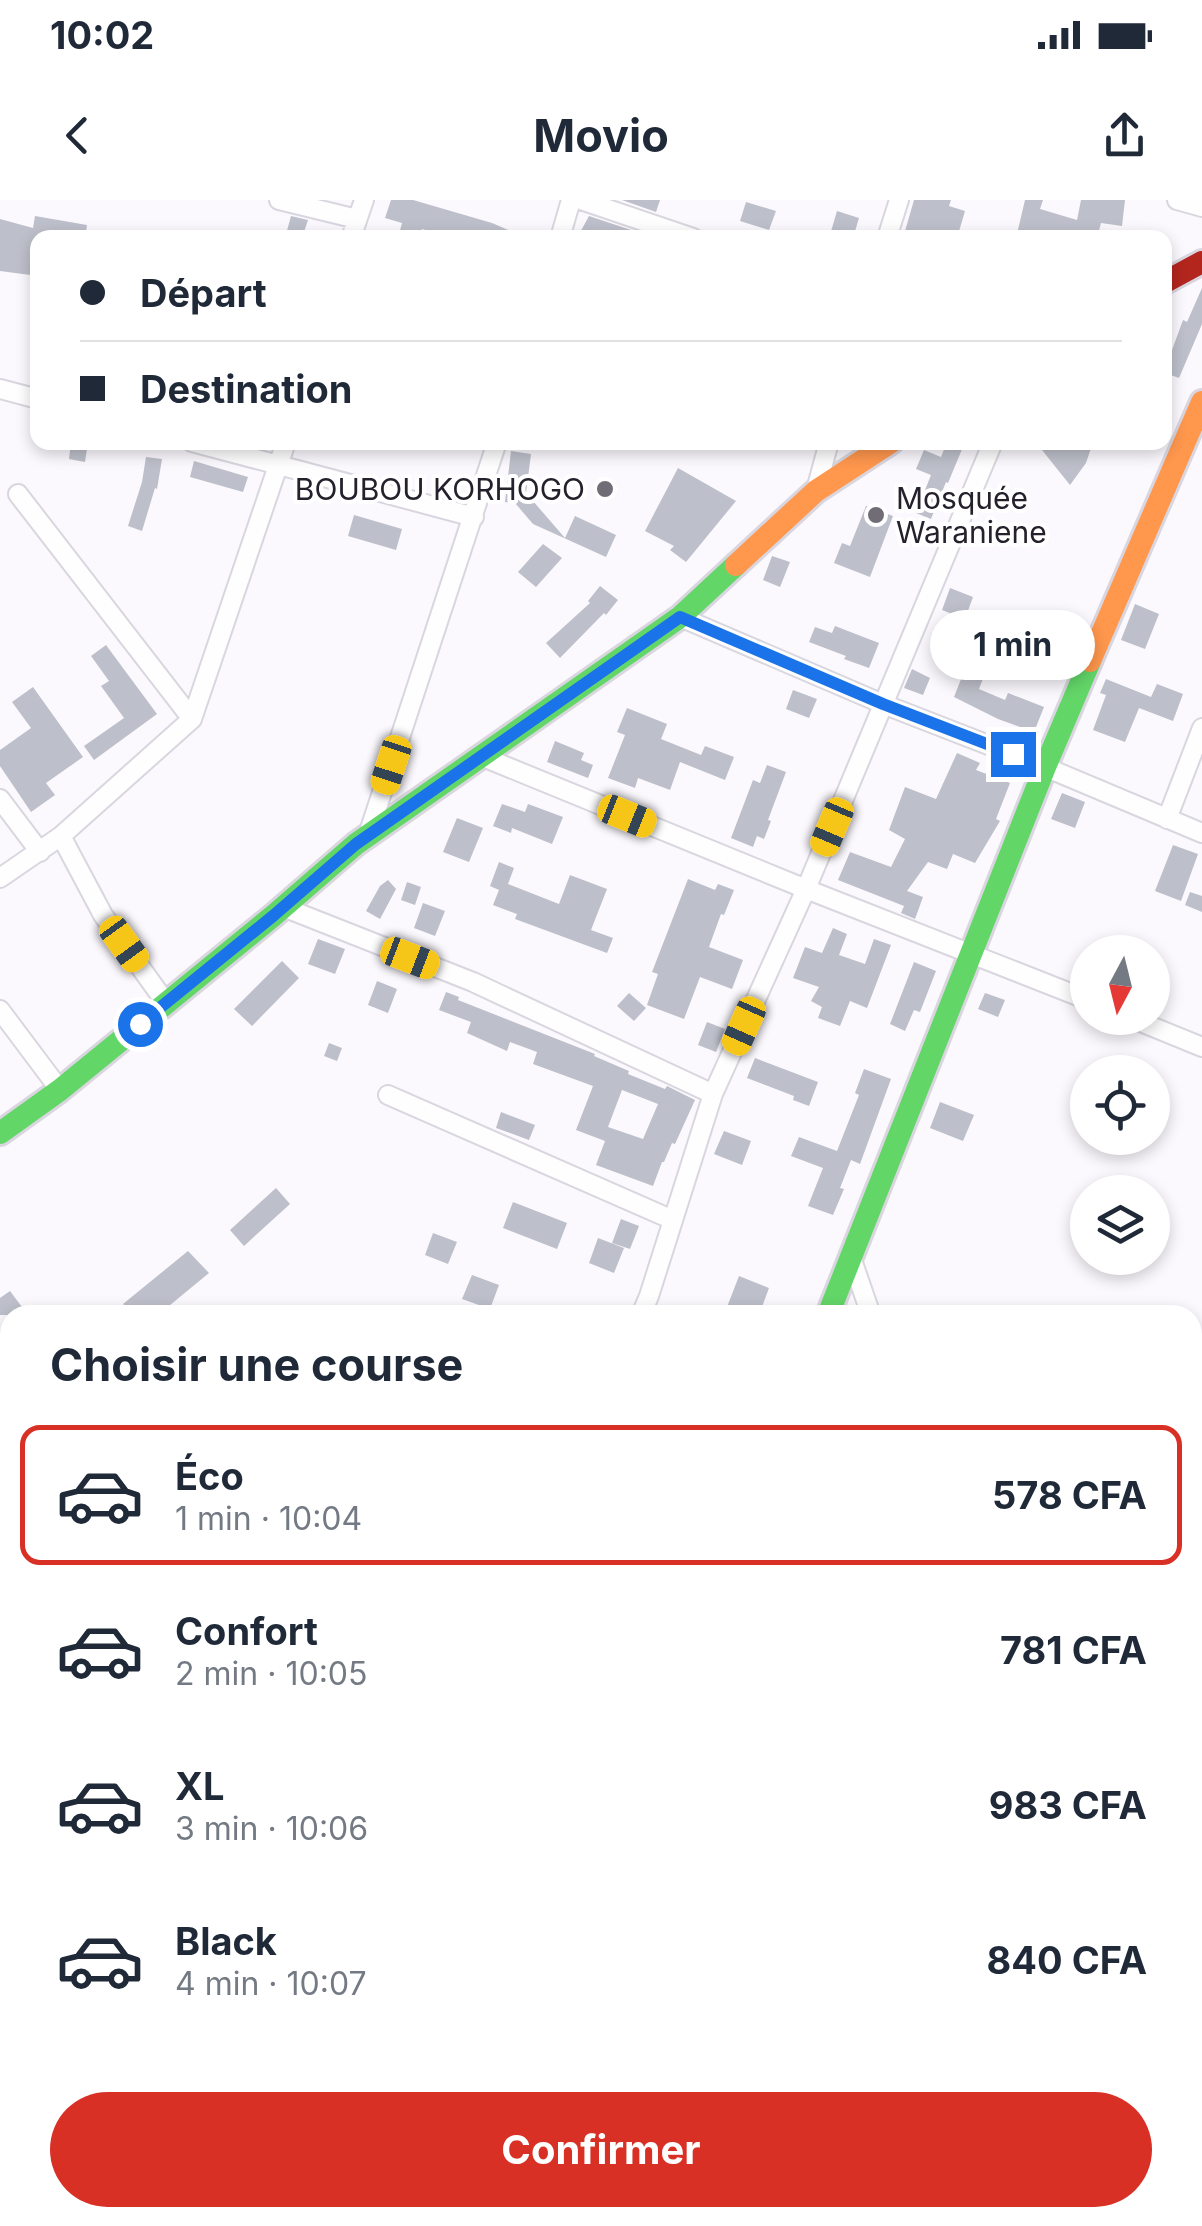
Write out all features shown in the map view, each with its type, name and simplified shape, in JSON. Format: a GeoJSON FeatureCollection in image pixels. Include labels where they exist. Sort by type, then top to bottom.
{"type":"FeatureCollection","features":[{"type":"Feature","properties":{"kind":"street"},"geometry":{"type":"LineString","coordinates":[[279,200],[354,228],[364,200]]}},
{"type":"Feature","properties":{"kind":"street"},"geometry":{"type":"LineString","coordinates":[[562,230],[571,200]]}},
{"type":"Feature","properties":{"kind":"street"},"geometry":{"type":"LineString","coordinates":[[581,200],[669,230]]}},
{"type":"Feature","properties":{"kind":"street"},"geometry":{"type":"LineString","coordinates":[[889,230],[898,200]]}},
{"type":"Feature","properties":{"kind":"street"},"geometry":{"type":"LineString","coordinates":[[1177,200],[1202,206]]}},
{"type":"Feature","properties":{"kind":"street"},"geometry":{"type":"LineString","coordinates":[[1172,278],[1202,262]]}},
{"type":"Feature","properties":{"kind":"street"},"geometry":{"type":"LineString","coordinates":[[0,389],[30,397]]}},
{"type":"Feature","properties":{"kind":"street"},"geometry":{"type":"LineString","coordinates":[[832,1305],[1046,767],[1202,402]]}},
{"type":"Feature","properties":{"kind":"street"},"geometry":{"type":"LineString","coordinates":[[221,450],[474,517]]}},
{"type":"Feature","properties":{"kind":"street"},"geometry":{"type":"LineString","coordinates":[[0,878],[61,836],[192,719],[283,450]]}},
{"type":"Feature","properties":{"kind":"street"},"geometry":{"type":"LineString","coordinates":[[368,836],[495,450]]}},
{"type":"Feature","properties":{"kind":"street"},"geometry":{"type":"LineString","coordinates":[[816,491],[827,450]]}},
{"type":"Feature","properties":{"kind":"street"},"geometry":{"type":"LineString","coordinates":[[0,1133],[60,1090],[368,836],[680,617],[816,491],[879,450]]}},
{"type":"Feature","properties":{"kind":"street"},"geometry":{"type":"LineString","coordinates":[[645,1305],[713,1094],[806,889],[991,450]]}},
{"type":"Feature","properties":{"kind":"street"},"geometry":{"type":"LineString","coordinates":[[18,494],[192,719]]}},
{"type":"Feature","properties":{"kind":"street"},"geometry":{"type":"LineString","coordinates":[[680,617],[1202,833]]}},
{"type":"Feature","properties":{"kind":"street"},"geometry":{"type":"LineString","coordinates":[[1167,818],[1202,728]]}},
{"type":"Feature","properties":{"kind":"street"},"geometry":{"type":"LineString","coordinates":[[483,756],[1070,993]]}},
{"type":"Feature","properties":{"kind":"street"},"geometry":{"type":"LineString","coordinates":[[0,799],[40,852]]}},
{"type":"Feature","properties":{"kind":"street"},"geometry":{"type":"LineString","coordinates":[[61,836],[102,915],[166,1003]]}},
{"type":"Feature","properties":{"kind":"street"},"geometry":{"type":"LineString","coordinates":[[283,907],[473,982],[713,1094]]}},
{"type":"Feature","properties":{"kind":"street"},"geometry":{"type":"LineString","coordinates":[[0,1010],[60,1090]]}},
{"type":"Feature","properties":{"kind":"street"},"geometry":{"type":"LineString","coordinates":[[1170,1034],[1202,1047]]}},
{"type":"Feature","properties":{"kind":"street"},"geometry":{"type":"LineString","coordinates":[[388,1096],[674,1220]]}},
{"type":"Feature","properties":{"kind":"street"},"geometry":{"type":"LineString","coordinates":[[852,1260],[868,1305]]}},
{"type":"Feature","properties":{"kind":"building"},"geometry":{"type":"Polygon","coordinates":[[[391,200],[413,200],[508,230],[400,230],[402,223],[385,218],[391,200]]]}},
{"type":"Feature","properties":{"kind":"building"},"geometry":{"type":"Polygon","coordinates":[[[622,200],[660,200],[656,212],[622,200]]]}},
{"type":"Feature","properties":{"kind":"building"},"geometry":{"type":"Polygon","coordinates":[[[914,200],[951,200],[949,206],[965,211],[959,230],[905,230],[914,200]]]}},
{"type":"Feature","properties":{"kind":"building"},"geometry":{"type":"Polygon","coordinates":[[[1025,200],[1043,200],[1040,209],[1077,220],[1081,200],[1125,200],[1122,226],[1101,223],[1099,230],[1018,230],[1025,200]]]}},
{"type":"Feature","properties":{"kind":"building"},"geometry":{"type":"Polygon","coordinates":[[[746,202],[776,211],[769,230],[740,221],[746,202]]]}},
{"type":"Feature","properties":{"kind":"building"},"geometry":{"type":"Polygon","coordinates":[[[837,211],[859,218],[855,230],[831,230],[837,211]]]}},
{"type":"Feature","properties":{"kind":"building"},"geometry":{"type":"Polygon","coordinates":[[[35,216],[87,225],[86,230],[30,230],[30,275],[0,271],[0,219],[33,228],[35,216]]]}},
{"type":"Feature","properties":{"kind":"building"},"geometry":{"type":"Polygon","coordinates":[[[291,216],[308,220],[305,230],[287,230],[291,216]]]}},
{"type":"Feature","properties":{"kind":"building"},"geometry":{"type":"Polygon","coordinates":[[[589,216],[631,230],[581,230],[589,216]]]}},
{"type":"Feature","properties":{"kind":"building"},"geometry":{"type":"Polygon","coordinates":[[[1202,288],[1202,324],[1179,378],[1172,376],[1172,350],[1183,320],[1187,322],[1202,288]]]}},
{"type":"Feature","properties":{"kind":"building"},"geometry":{"type":"Polygon","coordinates":[[[70,450],[87,450],[85,462],[69,459],[70,450]]]}},
{"type":"Feature","properties":{"kind":"building"},"geometry":{"type":"Polygon","coordinates":[[[924,450],[941,457],[944,450],[962,450],[931,519],[916,513],[931,475],[916,469],[924,450]]]}},
{"type":"Feature","properties":{"kind":"building"},"geometry":{"type":"Polygon","coordinates":[[[1042,450],[1090,450],[1070,485],[1042,450]]]}},
{"type":"Feature","properties":{"kind":"building"},"geometry":{"type":"Polygon","coordinates":[[[511,451],[531,454],[526,493],[565,538],[575,516],[616,535],[606,557],[533,524],[515,503],[505,502],[511,451]]]}},
{"type":"Feature","properties":{"kind":"building"},"geometry":{"type":"Polygon","coordinates":[[[146,457],[162,459],[157,489],[142,531],[128,526],[146,457]]]}},
{"type":"Feature","properties":{"kind":"building"},"geometry":{"type":"Polygon","coordinates":[[[194,461],[248,477],[243,492],[190,477],[194,461]]]}},
{"type":"Feature","properties":{"kind":"building"},"geometry":{"type":"Polygon","coordinates":[[[678,468],[736,501],[686,562],[670,550],[674,546],[645,531],[678,468]]]}},
{"type":"Feature","properties":{"kind":"building"},"geometry":{"type":"Polygon","coordinates":[[[866,506],[893,516],[870,577],[834,563],[842,543],[850,546],[866,506]]]}},
{"type":"Feature","properties":{"kind":"building"},"geometry":{"type":"Polygon","coordinates":[[[354,515],[402,529],[396,550],[348,536],[354,515]]]}},
{"type":"Feature","properties":{"kind":"building"},"geometry":{"type":"Polygon","coordinates":[[[543,544],[562,558],[536,587],[518,572],[543,544]]]}},
{"type":"Feature","properties":{"kind":"building"},"geometry":{"type":"Polygon","coordinates":[[[772,556],[790,562],[780,587],[763,580],[772,556]]]}},
{"type":"Feature","properties":{"kind":"building"},"geometry":{"type":"Polygon","coordinates":[[[600,586],[618,600],[560,658],[546,643],[590,603],[600,586]]]}},
{"type":"Feature","properties":{"kind":"building"},"geometry":{"type":"Polygon","coordinates":[[[950,588],[973,597],[965,619],[942,610],[950,588]]]}},
{"type":"Feature","properties":{"kind":"building"},"geometry":{"type":"Polygon","coordinates":[[[1135,604],[1159,614],[1145,649],[1121,640],[1135,604]]]}},
{"type":"Feature","properties":{"kind":"building"},"geometry":{"type":"Polygon","coordinates":[[[835,626],[879,643],[869,668],[809,642],[815,627],[832,633],[835,626]]]}},
{"type":"Feature","properties":{"kind":"building"},"geometry":{"type":"Polygon","coordinates":[[[979,633],[998,640],[979,689],[1005,700],[1008,693],[1044,707],[1034,732],[954,697],[979,633]]]}},
{"type":"Feature","properties":{"kind":"building"},"geometry":{"type":"Polygon","coordinates":[[[106,645],[157,714],[94,760],[84,746],[124,718],[101,686],[109,681],[91,656],[106,645]]]}},
{"type":"Feature","properties":{"kind":"building"},"geometry":{"type":"Polygon","coordinates":[[[912,669],[930,678],[923,695],[904,688],[912,669]]]}},
{"type":"Feature","properties":{"kind":"building"},"geometry":{"type":"Polygon","coordinates":[[[1106,679],[1151,697],[1157,684],[1183,694],[1173,721],[1139,708],[1125,742],[1093,730],[1106,695],[1100,693],[1106,679]]]}},
{"type":"Feature","properties":{"kind":"building"},"geometry":{"type":"Polygon","coordinates":[[[33,687],[83,757],[46,783],[55,795],[31,812],[0,766],[0,750],[31,728],[12,702],[33,687]]]}},
{"type":"Feature","properties":{"kind":"building"},"geometry":{"type":"Polygon","coordinates":[[[793,690],[817,699],[809,718],[786,709],[793,690]]]}},
{"type":"Feature","properties":{"kind":"building"},"geometry":{"type":"Polygon","coordinates":[[[627,708],[667,724],[661,739],[701,755],[705,746],[734,757],[725,780],[680,762],[670,790],[638,778],[635,788],[608,778],[625,735],[617,732],[627,708]]]}},
{"type":"Feature","properties":{"kind":"building"},"geometry":{"type":"Polygon","coordinates":[[[555,741],[584,753],[581,760],[593,765],[588,778],[547,762],[555,741]]]}},
{"type":"Feature","properties":{"kind":"building"},"geometry":{"type":"Polygon","coordinates":[[[957,753],[980,763],[976,770],[1010,783],[996,819],[1000,821],[975,863],[953,854],[947,869],[928,862],[907,891],[923,897],[915,919],[901,913],[904,906],[838,880],[850,852],[891,867],[905,839],[889,830],[905,787],[936,799],[957,753]]]}},
{"type":"Feature","properties":{"kind":"building"},"geometry":{"type":"Polygon","coordinates":[[[767,765],[786,772],[764,839],[757,836],[753,847],[731,838],[753,780],[760,783],[767,765]]]}},
{"type":"Feature","properties":{"kind":"building"},"geometry":{"type":"Polygon","coordinates":[[[1062,793],[1085,802],[1075,828],[1051,819],[1062,793]]]}},
{"type":"Feature","properties":{"kind":"building"},"geometry":{"type":"Polygon","coordinates":[[[502,804],[525,812],[528,804],[563,817],[552,844],[512,828],[511,833],[493,826],[502,804]]]}},
{"type":"Feature","properties":{"kind":"building"},"geometry":{"type":"Polygon","coordinates":[[[457,818],[483,828],[469,862],[443,852],[457,818]]]}},
{"type":"Feature","properties":{"kind":"building"},"geometry":{"type":"Polygon","coordinates":[[[1173,845],[1198,854],[1181,901],[1155,891],[1173,845]]]}},
{"type":"Feature","properties":{"kind":"building"},"geometry":{"type":"Polygon","coordinates":[[[499,862],[514,868],[508,884],[559,904],[570,875],[607,889],[591,930],[613,938],[607,953],[515,919],[517,914],[493,905],[499,890],[490,886],[499,862]]]}},
{"type":"Feature","properties":{"kind":"building"},"geometry":{"type":"Polygon","coordinates":[[[688,879],[715,890],[718,884],[734,890],[709,947],[743,960],[732,989],[700,977],[684,1019],[647,1005],[658,974],[652,972],[688,879]]]}},
{"type":"Feature","properties":{"kind":"building"},"geometry":{"type":"Polygon","coordinates":[[[388,880],[396,889],[380,919],[366,911],[380,886],[388,880]]]}},
{"type":"Feature","properties":{"kind":"building"},"geometry":{"type":"Polygon","coordinates":[[[407,882],[421,887],[415,905],[401,900],[407,882]]]}},
{"type":"Feature","properties":{"kind":"building"},"geometry":{"type":"Polygon","coordinates":[[[1190,892],[1202,896],[1202,912],[1185,905],[1190,892]]]}},
{"type":"Feature","properties":{"kind":"building"},"geometry":{"type":"Polygon","coordinates":[[[423,903],[445,911],[435,936],[414,928],[423,903]]]}},
{"type":"Feature","properties":{"kind":"building"},"geometry":{"type":"Polygon","coordinates":[[[833,928],[847,934],[839,955],[865,964],[874,939],[891,945],[867,1008],[850,1001],[840,1026],[818,1018],[822,1007],[811,1001],[819,987],[793,978],[805,947],[822,953],[833,928]]]}},
{"type":"Feature","properties":{"kind":"building"},"geometry":{"type":"Polygon","coordinates":[[[318,939],[345,949],[335,974],[308,964],[318,939]]]}},
{"type":"Feature","properties":{"kind":"building"},"geometry":{"type":"Polygon","coordinates":[[[282,961],[299,978],[252,1026],[234,1009],[282,961]]]}},
{"type":"Feature","properties":{"kind":"building"},"geometry":{"type":"Polygon","coordinates":[[[914,962],[936,971],[920,1012],[914,1010],[905,1031],[890,1024],[914,962]]]}},
{"type":"Feature","properties":{"kind":"building"},"geometry":{"type":"Polygon","coordinates":[[[377,981],[397,989],[388,1013],[368,1005],[377,981]]]}},
{"type":"Feature","properties":{"kind":"building"},"geometry":{"type":"Polygon","coordinates":[[[446,992],[695,1100],[653,1186],[596,1165],[605,1141],[576,1130],[593,1086],[533,1064],[537,1052],[510,1042],[507,1051],[467,1033],[471,1022],[439,1010],[446,992]],[[622,1090],[608,1127],[643,1139],[658,1104],[622,1090]]]}},
{"type":"Feature","properties":{"kind":"building"},"geometry":{"type":"Polygon","coordinates":[[[629,993],[646,1008],[634,1021],[617,1006],[629,993]]]}},
{"type":"Feature","properties":{"kind":"building"},"geometry":{"type":"Polygon","coordinates":[[[985,993],[1005,1000],[998,1017],[978,1009],[985,993]]]}},
{"type":"Feature","properties":{"kind":"building"},"geometry":{"type":"Polygon","coordinates":[[[707,1022],[725,1029],[716,1052],[698,1045],[707,1022]]]}},
{"type":"Feature","properties":{"kind":"building"},"geometry":{"type":"Polygon","coordinates":[[[329,1043],[342,1048],[337,1061],[324,1056],[329,1043]]]}},
{"type":"Feature","properties":{"kind":"building"},"geometry":{"type":"Polygon","coordinates":[[[755,1058],[818,1082],[809,1106],[747,1078],[755,1058]]]}},
{"type":"Feature","properties":{"kind":"building"},"geometry":{"type":"Polygon","coordinates":[[[864,1069],[891,1079],[860,1164],[851,1160],[833,1215],[808,1206],[823,1168],[791,1156],[799,1137],[837,1151],[859,1095],[855,1093],[864,1069]]]}},
{"type":"Feature","properties":{"kind":"building"},"geometry":{"type":"Polygon","coordinates":[[[940,1102],[974,1115],[963,1141],[930,1128],[940,1102]]]}},
{"type":"Feature","properties":{"kind":"building"},"geometry":{"type":"Polygon","coordinates":[[[501,1112],[535,1125],[529,1140],[496,1128],[501,1112]]]}},
{"type":"Feature","properties":{"kind":"building"},"geometry":{"type":"Polygon","coordinates":[[[724,1131],[751,1141],[742,1165],[714,1154],[724,1131]]]}},
{"type":"Feature","properties":{"kind":"building"},"geometry":{"type":"Polygon","coordinates":[[[276,1188],[290,1204],[244,1246],[230,1230],[276,1188]]]}},
{"type":"Feature","properties":{"kind":"building"},"geometry":{"type":"Polygon","coordinates":[[[513,1202],[567,1223],[557,1249],[503,1228],[513,1202]]]}},
{"type":"Feature","properties":{"kind":"building"},"geometry":{"type":"Polygon","coordinates":[[[621,1219],[639,1226],[630,1249],[612,1243],[621,1219]]]}},
{"type":"Feature","properties":{"kind":"building"},"geometry":{"type":"Polygon","coordinates":[[[433,1233],[457,1242],[448,1264],[425,1255],[433,1233]]]}},
{"type":"Feature","properties":{"kind":"building"},"geometry":{"type":"Polygon","coordinates":[[[598,1238],[624,1248],[614,1273],[589,1263],[598,1238]]]}},
{"type":"Feature","properties":{"kind":"building"},"geometry":{"type":"Polygon","coordinates":[[[188,1251],[209,1273],[170,1305],[123,1304],[188,1251]]]}},
{"type":"Feature","properties":{"kind":"building"},"geometry":{"type":"Polygon","coordinates":[[[472,1275],[499,1285],[492,1305],[462,1299],[472,1275]]]}},
{"type":"Feature","properties":{"kind":"building"},"geometry":{"type":"Polygon","coordinates":[[[739,1276],[769,1288],[763,1305],[728,1305],[739,1276]]]}},
{"type":"Feature","properties":{"kind":"building"},"geometry":{"type":"Polygon","coordinates":[[[10,1291],[20,1305],[0,1305],[0,1298],[10,1291]]]}},
{"type":"Feature","properties":{"kind":"traffic: fast"},"geometry":{"type":"LineString","coordinates":[[0,1133],[60,1090],[356,844],[680,617],[736,565]]}},
{"type":"Feature","properties":{"kind":"traffic: fast"},"geometry":{"type":"LineString","coordinates":[[832,1305],[1090,661]]}},
{"type":"Feature","properties":{"kind":"traffic: slow"},"geometry":{"type":"LineString","coordinates":[[1090,661],[1202,402]]}},
{"type":"Feature","properties":{"kind":"traffic: slow"},"geometry":{"type":"LineString","coordinates":[[736,565],[816,491],[879,450]]}},
{"type":"Feature","properties":{"kind":"traffic: jam"},"geometry":{"type":"LineString","coordinates":[[1172,278],[1202,262]]}},
{"type":"Feature","properties":{"kind":"place","name":"BOUBOU KORHOGO"},"geometry":{"type":"Point","coordinates":[605,489]}},
{"type":"Feature","properties":{"kind":"place","name":"Mosquée Waraniene"},"geometry":{"type":"Point","coordinates":[876,515]}},
{"type":"Feature","properties":{"kind":"route"},"geometry":{"type":"LineString","coordinates":[[140,1024],[356,844],[680,617],[883,704],[1013,754]]}}]}
